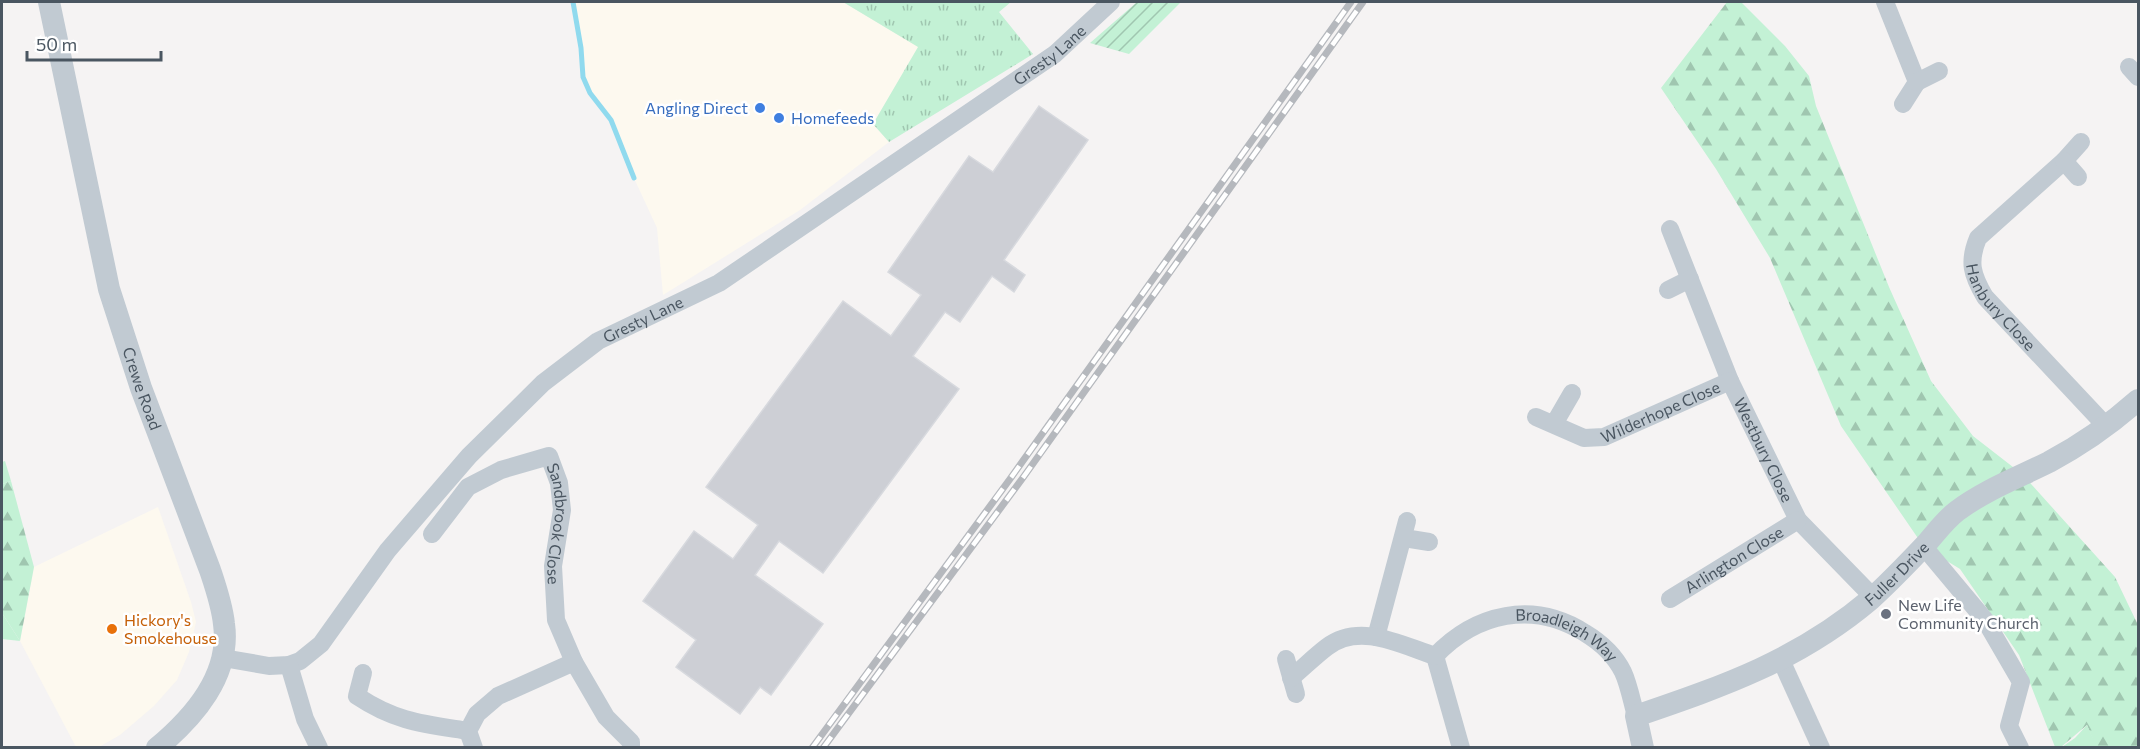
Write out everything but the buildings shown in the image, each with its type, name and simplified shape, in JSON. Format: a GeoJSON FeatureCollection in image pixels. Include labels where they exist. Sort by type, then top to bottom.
{"type":"FeatureCollection","features":[{"type":"Feature","properties":{"kind":"street","name":"Crewe Road"},"geometry":{"type":"LineString","coordinates":[[49,2],[109,289],[141,388],[217,593],[224,626],[223,658],[213,684],[182,726],[157,747]]}},
{"type":"Feature","properties":{"kind":"street","name":"Gresty Lane"},"geometry":{"type":"LineString","coordinates":[[289,665],[300,661],[321,644],[388,550],[469,456],[543,383],[598,341],[719,283],[1055,54],[1112,2]]}},
{"type":"Feature","properties":{"kind":"street"},"geometry":{"type":"LineString","coordinates":[[1885,2],[1917,82]]}},
{"type":"Feature","properties":{"kind":"street"},"geometry":{"type":"LineString","coordinates":[[1903,104],[1917,82],[1939,71]]}},
{"type":"Feature","properties":{"kind":"street","name":"Hanbury Close"},"geometry":{"type":"LineString","coordinates":[[2081,142],[2064,161],[1978,238],[1971,253],[1979,287],[1985,297],[2106,426]]}},
{"type":"Feature","properties":{"kind":"street"},"geometry":{"type":"LineString","coordinates":[[2064,161],[2078,177]]}},
{"type":"Feature","properties":{"kind":"street","name":"Westbury Close"},"geometry":{"type":"LineString","coordinates":[[1670,229],[1730,381],[1798,520],[1873,597]]}},
{"type":"Feature","properties":{"kind":"street"},"geometry":{"type":"LineString","coordinates":[[1668,290],[1690,279]]}},
{"type":"Feature","properties":{"kind":"street","name":"Wilderhope Close"},"geometry":{"type":"LineString","coordinates":[[1536,417],[1584,438],[1604,436],[1730,381]]}},
{"type":"Feature","properties":{"kind":"street"},"geometry":{"type":"LineString","coordinates":[[1554,424],[1572,393]]}},
{"type":"Feature","properties":{"kind":"street","name":"Fuller Drive"},"geometry":{"type":"LineString","coordinates":[[1636,716],[1701,694],[1781,660],[1829,632],[1873,597],[1924,547],[1954,513],[1992,488],[2050,461],[2106,426],[2139,400]]}},
{"type":"Feature","properties":{"kind":"street","name":"Sandbrook Close"},"geometry":{"type":"LineString","coordinates":[[432,534],[468,487],[501,470],[549,456],[560,483],[562,510],[553,566],[556,620],[574,662]]}},
{"type":"Feature","properties":{"kind":"street","name":"Arlington Close"},"geometry":{"type":"LineString","coordinates":[[1670,599],[1798,520]]}},
{"type":"Feature","properties":{"kind":"street"},"geometry":{"type":"LineString","coordinates":[[1376,637],[1406,529],[1429,542]]}},
{"type":"Feature","properties":{"kind":"street"},"geometry":{"type":"LineString","coordinates":[[1924,547],[1985,620],[2021,682],[2009,726],[2020,747]]}},
{"type":"Feature","properties":{"kind":"street","name":"Broadleigh Way"},"geometry":{"type":"LineString","coordinates":[[1435,656],[1462,632],[1494,618],[1530,614],[1563,621],[1591,636],[1614,659],[1623,672],[1642,747]]}},
{"type":"Feature","properties":{"kind":"street"},"geometry":{"type":"LineString","coordinates":[[1286,659],[1294,686],[1337,640],[1356,635],[1376,637],[1435,656],[1461,747]]}},
{"type":"Feature","properties":{"kind":"street"},"geometry":{"type":"LineString","coordinates":[[223,658],[269,666],[289,665],[305,719],[319,747]]}},
{"type":"Feature","properties":{"kind":"street"},"geometry":{"type":"LineString","coordinates":[[1781,660],[1821,747]]}},
{"type":"Feature","properties":{"kind":"street"},"geometry":{"type":"LineString","coordinates":[[363,673],[357,696],[377,710],[471,739],[477,714],[498,696],[574,662],[606,717],[631,742],[632,747]]}},
{"type":"Feature","properties":{"kind":"shaded area"},"geometry":{"type":"Polygon","coordinates":[[[573,2],[843,2],[919,47],[873,124],[889,142],[800,210],[663,295],[657,228],[611,120],[590,93],[583,77],[581,48],[573,2]]]}},
{"type":"Feature","properties":{"kind":"shaded area"},"geometry":{"type":"Polygon","coordinates":[[[158,507],[196,622],[189,652],[177,680],[154,706],[120,735],[99,747],[76,747],[20,641],[34,567],[158,507]]]}},
{"type":"Feature","properties":{"kind":"green space"},"geometry":{"type":"Polygon","coordinates":[[[843,2],[1011,2],[999,12],[1033,54],[889,142],[873,124],[918,47],[843,2]]]}},
{"type":"Feature","properties":{"kind":"green space"},"geometry":{"type":"Polygon","coordinates":[[[1137,2],[1181,2],[1129,54],[1090,43],[1137,2]]]}},
{"type":"Feature","properties":{"kind":"green space"},"geometry":{"type":"Polygon","coordinates":[[[1727,2],[1741,2],[1785,46],[1809,76],[1816,106],[1889,287],[1931,381],[1973,436],[2022,474],[2115,577],[2138,625],[2138,747],[2096,747],[2087,725],[2061,747],[2055,747],[2019,655],[1960,569],[1924,547],[1841,426],[1770,258],[1716,169],[1661,88],[1727,2]]]}},
{"type":"Feature","properties":{"kind":"green space"},"geometry":{"type":"Polygon","coordinates":[[[5,461],[11,481],[2,484],[2,462],[5,461]]]}},
{"type":"Feature","properties":{"kind":"green space"},"geometry":{"type":"Polygon","coordinates":[[[11,481],[34,567],[20,641],[2,613],[2,484],[11,481]]]}},
{"type":"Feature","properties":{"kind":"green space"},"geometry":{"type":"Polygon","coordinates":[[[2,613],[20,641],[2,639],[2,613]]]}},
{"type":"Feature","properties":{"kind":"green space"},"geometry":{"type":"Polygon","coordinates":[[[2087,725],[2097,747],[2062,747],[2075,738],[2087,725]]]}},
{"type":"Feature","properties":{"kind":"waterway"},"geometry":{"type":"LineString","coordinates":[[573,2],[581,48],[583,77],[590,93],[611,120],[634,178]]}},
{"type":"Feature","properties":{"kind":"railway"},"geometry":{"type":"LineString","coordinates":[[812,748],[1010,479],[1351,2]]}},
{"type":"Feature","properties":{"kind":"railway"},"geometry":{"type":"LineString","coordinates":[[823,748],[1022,479],[1363,2]]}},
{"type":"Feature","properties":{"kind":"place","name":"Angling Direct"},"geometry":{"type":"Point","coordinates":[760,108]}},
{"type":"Feature","properties":{"kind":"place","name":"Homefeeds"},"geometry":{"type":"Point","coordinates":[779,118]}},
{"type":"Feature","properties":{"kind":"place","name":"New Life Community Church"},"geometry":{"type":"Point","coordinates":[1886,614]}},
{"type":"Feature","properties":{"kind":"place","name":"Hickory's Smokehouse"},"geometry":{"type":"Point","coordinates":[112,629]}}]}
